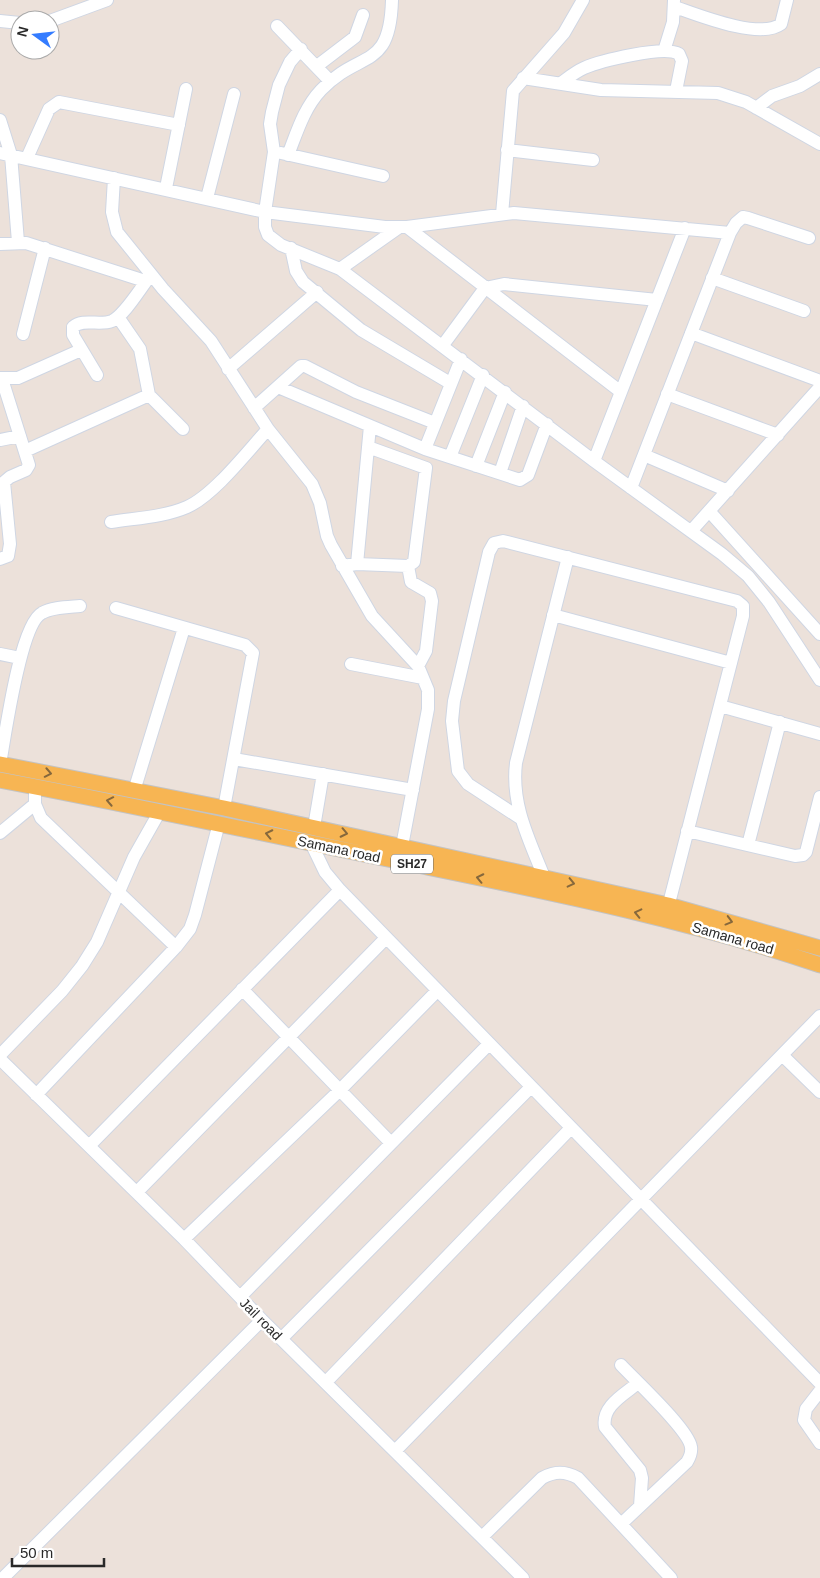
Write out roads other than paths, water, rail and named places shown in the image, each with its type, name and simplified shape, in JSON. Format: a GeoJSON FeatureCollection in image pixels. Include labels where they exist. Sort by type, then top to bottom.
{"type":"FeatureCollection","features":[{"type":"Feature","properties":{"kind":"main road","name":"Samana road"},"geometry":{"type":"LineString","coordinates":[[0,764],[224,808],[544,877],[666,912],[820,948]]}},
{"type":"Feature","properties":{"kind":"main road","name":"Samana road"},"geometry":{"type":"LineString","coordinates":[[0,780],[160,810],[544,891],[666,912],[720,934],[820,965]]}},
{"type":"Feature","properties":{"kind":"street"},"geometry":{"type":"LineString","coordinates":[[60,17],[107,0]]}},
{"type":"Feature","properties":{"kind":"street"},"geometry":{"type":"LineString","coordinates":[[288,155],[306,110],[330,81],[374,54],[384,45],[390,32],[392,0]]}},
{"type":"Feature","properties":{"kind":"street"},"geometry":{"type":"LineString","coordinates":[[502,214],[512,96],[516,86],[564,33],[583,0]]}},
{"type":"Feature","properties":{"kind":"street"},"geometry":{"type":"LineString","coordinates":[[664,51],[675,4],[737,26],[771,28],[781,24],[787,0]]}},
{"type":"Feature","properties":{"kind":"street"},"geometry":{"type":"LineString","coordinates":[[317,66],[355,37],[363,16]]}},
{"type":"Feature","properties":{"kind":"street"},"geometry":{"type":"LineString","coordinates":[[277,26],[330,81]]}},
{"type":"Feature","properties":{"kind":"street"},"geometry":{"type":"LineString","coordinates":[[301,49],[290,62],[274,98],[270,124],[274,152],[264,212],[265,227],[268,235],[273,240],[340,269],[483,375],[594,461],[692,530],[748,576],[769,602],[820,680]]}},
{"type":"Feature","properties":{"kind":"street"},"geometry":{"type":"LineString","coordinates":[[561,83],[585,67],[664,51],[676,52],[681,57],[676,91]]}},
{"type":"Feature","properties":{"kind":"street"},"geometry":{"type":"LineString","coordinates":[[756,108],[772,96],[800,86],[820,74]]}},
{"type":"Feature","properties":{"kind":"street"},"geometry":{"type":"LineString","coordinates":[[524,78],[612,91],[718,93],[737,98],[820,144]]}},
{"type":"Feature","properties":{"kind":"street"},"geometry":{"type":"LineString","coordinates":[[166,188],[186,90]]}},
{"type":"Feature","properties":{"kind":"street"},"geometry":{"type":"LineString","coordinates":[[207,198],[234,94]]}},
{"type":"Feature","properties":{"kind":"street"},"geometry":{"type":"LineString","coordinates":[[27,158],[49,109],[59,102],[179,125]]}},
{"type":"Feature","properties":{"kind":"street"},"geometry":{"type":"LineString","coordinates":[[0,120],[18,242]]}},
{"type":"Feature","properties":{"kind":"street"},"geometry":{"type":"LineString","coordinates":[[507,150],[593,160]]}},
{"type":"Feature","properties":{"kind":"street"},"geometry":{"type":"LineString","coordinates":[[274,152],[383,176]]}},
{"type":"Feature","properties":{"kind":"street"},"geometry":{"type":"LineString","coordinates":[[5,154],[166,188],[264,212],[403,228],[502,214],[730,233]]}},
{"type":"Feature","properties":{"kind":"street"},"geometry":{"type":"LineString","coordinates":[[114,178],[114,222],[118,232],[148,278],[211,341],[268,430],[312,484],[320,503],[327,536],[342,566],[372,616],[418,666],[424,678],[428,690],[428,708],[402,846]]}},
{"type":"Feature","properties":{"kind":"street"},"geometry":{"type":"LineString","coordinates":[[631,488],[730,233],[743,217],[809,238]]}},
{"type":"Feature","properties":{"kind":"street"},"geometry":{"type":"LineString","coordinates":[[340,269],[403,228]]}},
{"type":"Feature","properties":{"kind":"street"},"geometry":{"type":"LineString","coordinates":[[403,228],[486,288],[621,392]]}},
{"type":"Feature","properties":{"kind":"street"},"geometry":{"type":"LineString","coordinates":[[594,461],[685,228]]}},
{"type":"Feature","properties":{"kind":"street"},"geometry":{"type":"LineString","coordinates":[[0,244],[18,242],[46,248],[148,278]]}},
{"type":"Feature","properties":{"kind":"street"},"geometry":{"type":"LineString","coordinates":[[23,334],[46,248]]}},
{"type":"Feature","properties":{"kind":"street"},"geometry":{"type":"LineString","coordinates":[[290,248],[299,278],[361,330],[450,383]]}},
{"type":"Feature","properties":{"kind":"street"},"geometry":{"type":"LineString","coordinates":[[97,375],[81,350],[72,330],[76,324],[106,323],[118,317],[148,278]]}},
{"type":"Feature","properties":{"kind":"street"},"geometry":{"type":"LineString","coordinates":[[712,278],[804,312]]}},
{"type":"Feature","properties":{"kind":"street"},"geometry":{"type":"LineString","coordinates":[[443,345],[486,288],[514,284],[657,300]]}},
{"type":"Feature","properties":{"kind":"street"},"geometry":{"type":"LineString","coordinates":[[228,369],[316,292]]}},
{"type":"Feature","properties":{"kind":"street"},"geometry":{"type":"LineString","coordinates":[[118,317],[140,349],[149,396],[183,429]]}},
{"type":"Feature","properties":{"kind":"street"},"geometry":{"type":"LineString","coordinates":[[691,333],[820,381]]}},
{"type":"Feature","properties":{"kind":"street"},"geometry":{"type":"LineString","coordinates":[[0,558],[8,556],[10,544],[4,482],[28,468],[25,451],[1,378],[18,378],[81,350]]}},
{"type":"Feature","properties":{"kind":"street"},"geometry":{"type":"LineString","coordinates":[[425,449],[461,359]]}},
{"type":"Feature","properties":{"kind":"street"},"geometry":{"type":"LineString","coordinates":[[254,408],[301,366],[309,367],[356,392],[435,423]]}},
{"type":"Feature","properties":{"kind":"street"},"geometry":{"type":"LineString","coordinates":[[450,457],[483,375]]}},
{"type":"Feature","properties":{"kind":"street"},"geometry":{"type":"LineString","coordinates":[[278,387],[425,449],[520,480],[525,478],[547,424]]}},
{"type":"Feature","properties":{"kind":"street"},"geometry":{"type":"LineString","coordinates":[[692,530],[820,387]]}},
{"type":"Feature","properties":{"kind":"street"},"geometry":{"type":"LineString","coordinates":[[476,466],[505,392]]}},
{"type":"Feature","properties":{"kind":"street"},"geometry":{"type":"LineString","coordinates":[[667,394],[778,435]]}},
{"type":"Feature","properties":{"kind":"street"},"geometry":{"type":"LineString","coordinates":[[25,451],[149,396]]}},
{"type":"Feature","properties":{"kind":"street"},"geometry":{"type":"LineString","coordinates":[[500,473],[523,406]]}},
{"type":"Feature","properties":{"kind":"street"},"geometry":{"type":"LineString","coordinates":[[357,564],[370,426]]}},
{"type":"Feature","properties":{"kind":"street"},"geometry":{"type":"LineString","coordinates":[[111,522],[171,512],[196,502],[209,492],[268,430]]}},
{"type":"Feature","properties":{"kind":"street"},"geometry":{"type":"LineString","coordinates":[[0,440],[20,436]]}},
{"type":"Feature","properties":{"kind":"street"},"geometry":{"type":"LineString","coordinates":[[342,566],[357,564],[408,566],[414,562],[427,470],[423,466],[368,447]]}},
{"type":"Feature","properties":{"kind":"street"},"geometry":{"type":"LineString","coordinates":[[644,455],[728,491]]}},
{"type":"Feature","properties":{"kind":"street"},"geometry":{"type":"LineString","coordinates":[[709,511],[820,634]]}},
{"type":"Feature","properties":{"kind":"street"},"geometry":{"type":"LineString","coordinates":[[520,818],[468,784],[458,771],[452,720],[457,681],[489,552],[494,543],[503,541],[737,601],[744,611],[666,912]]}},
{"type":"Feature","properties":{"kind":"street"},"geometry":{"type":"LineString","coordinates":[[544,877],[520,818],[515,790],[516,764],[568,557]]}},
{"type":"Feature","properties":{"kind":"street"},"geometry":{"type":"LineString","coordinates":[[408,566],[410,582],[430,593],[432,601],[426,651],[418,666]]}},
{"type":"Feature","properties":{"kind":"street"},"geometry":{"type":"LineString","coordinates":[[0,764],[20,658],[27,635],[35,618],[48,611],[80,606]]}},
{"type":"Feature","properties":{"kind":"street"},"geometry":{"type":"LineString","coordinates":[[116,608],[245,646],[253,653],[224,808]]}},
{"type":"Feature","properties":{"kind":"street"},"geometry":{"type":"LineString","coordinates":[[553,615],[731,663]]}},
{"type":"Feature","properties":{"kind":"street"},"geometry":{"type":"LineString","coordinates":[[134,791],[184,628]]}},
{"type":"Feature","properties":{"kind":"street"},"geometry":{"type":"LineString","coordinates":[[0,654],[20,658]]}},
{"type":"Feature","properties":{"kind":"street"},"geometry":{"type":"LineString","coordinates":[[351,664],[424,678]]}},
{"type":"Feature","properties":{"kind":"street"},"geometry":{"type":"LineString","coordinates":[[720,706],[820,734]]}},
{"type":"Feature","properties":{"kind":"street"},"geometry":{"type":"LineString","coordinates":[[748,845],[780,722]]}},
{"type":"Feature","properties":{"kind":"street"},"geometry":{"type":"LineString","coordinates":[[234,759],[412,790]]}},
{"type":"Feature","properties":{"kind":"street"},"geometry":{"type":"LineString","coordinates":[[314,827],[323,774]]}},
{"type":"Feature","properties":{"kind":"street"},"geometry":{"type":"LineString","coordinates":[[35,787],[35,804],[41,818],[176,947]]}},
{"type":"Feature","properties":{"kind":"street"},"geometry":{"type":"LineString","coordinates":[[687,831],[794,856],[802,855],[806,852],[820,797]]}},
{"type":"Feature","properties":{"kind":"street"},"geometry":{"type":"LineString","coordinates":[[0,833],[35,804]]}},
{"type":"Feature","properties":{"kind":"street"},"geometry":{"type":"LineString","coordinates":[[0,1055],[62,991],[82,966],[97,942],[134,857],[160,810]]}},
{"type":"Feature","properties":{"kind":"street"},"geometry":{"type":"LineString","coordinates":[[36,1095],[176,947],[190,929],[196,916],[219,823]]}},
{"type":"Feature","properties":{"kind":"street"},"geometry":{"type":"LineString","coordinates":[[311,843],[325,872],[340,890],[820,1383]]}},
{"type":"Feature","properties":{"kind":"street"},"geometry":{"type":"LineString","coordinates":[[89,1146],[340,890]]}},
{"type":"Feature","properties":{"kind":"street"},"geometry":{"type":"LineString","coordinates":[[137,1192],[386,938]]}},
{"type":"Feature","properties":{"kind":"street"},"geometry":{"type":"LineString","coordinates":[[242,989],[391,1144]]}},
{"type":"Feature","properties":{"kind":"street"},"geometry":{"type":"LineString","coordinates":[[184,1239],[339,1091],[438,991]]}},
{"type":"Feature","properties":{"kind":"street"},"geometry":{"type":"LineString","coordinates":[[396,1450],[820,1016]]}},
{"type":"Feature","properties":{"kind":"street"},"geometry":{"type":"LineString","coordinates":[[240,1297],[489,1044]]}},
{"type":"Feature","properties":{"kind":"street"},"geometry":{"type":"LineString","coordinates":[[782,1055],[820,1092]]}},
{"type":"Feature","properties":{"kind":"street","name":"Jail road"},"geometry":{"type":"LineString","coordinates":[[0,1059],[137,1192],[262,1320],[396,1450],[523,1578]]}},
{"type":"Feature","properties":{"kind":"street"},"geometry":{"type":"LineString","coordinates":[[281,1339],[531,1087]]}},
{"type":"Feature","properties":{"kind":"street"},"geometry":{"type":"LineString","coordinates":[[326,1382],[572,1128]]}},
{"type":"Feature","properties":{"kind":"street"},"geometry":{"type":"LineString","coordinates":[[3,1578],[262,1320]]}},
{"type":"Feature","properties":{"kind":"street"},"geometry":{"type":"LineString","coordinates":[[621,1365],[686,1434],[692,1448],[691,1456],[687,1462],[621,1524]]}},
{"type":"Feature","properties":{"kind":"street"},"geometry":{"type":"LineString","coordinates":[[638,1383],[613,1404],[604,1420],[605,1427],[640,1470],[642,1478],[640,1506]]}},
{"type":"Feature","properties":{"kind":"street"},"geometry":{"type":"LineString","coordinates":[[820,1391],[806,1409],[804,1420],[820,1443]]}},
{"type":"Feature","properties":{"kind":"street"},"geometry":{"type":"LineString","coordinates":[[482,1537],[534,1484],[551,1474],[560,1472],[578,1478],[671,1578]]}}]}
